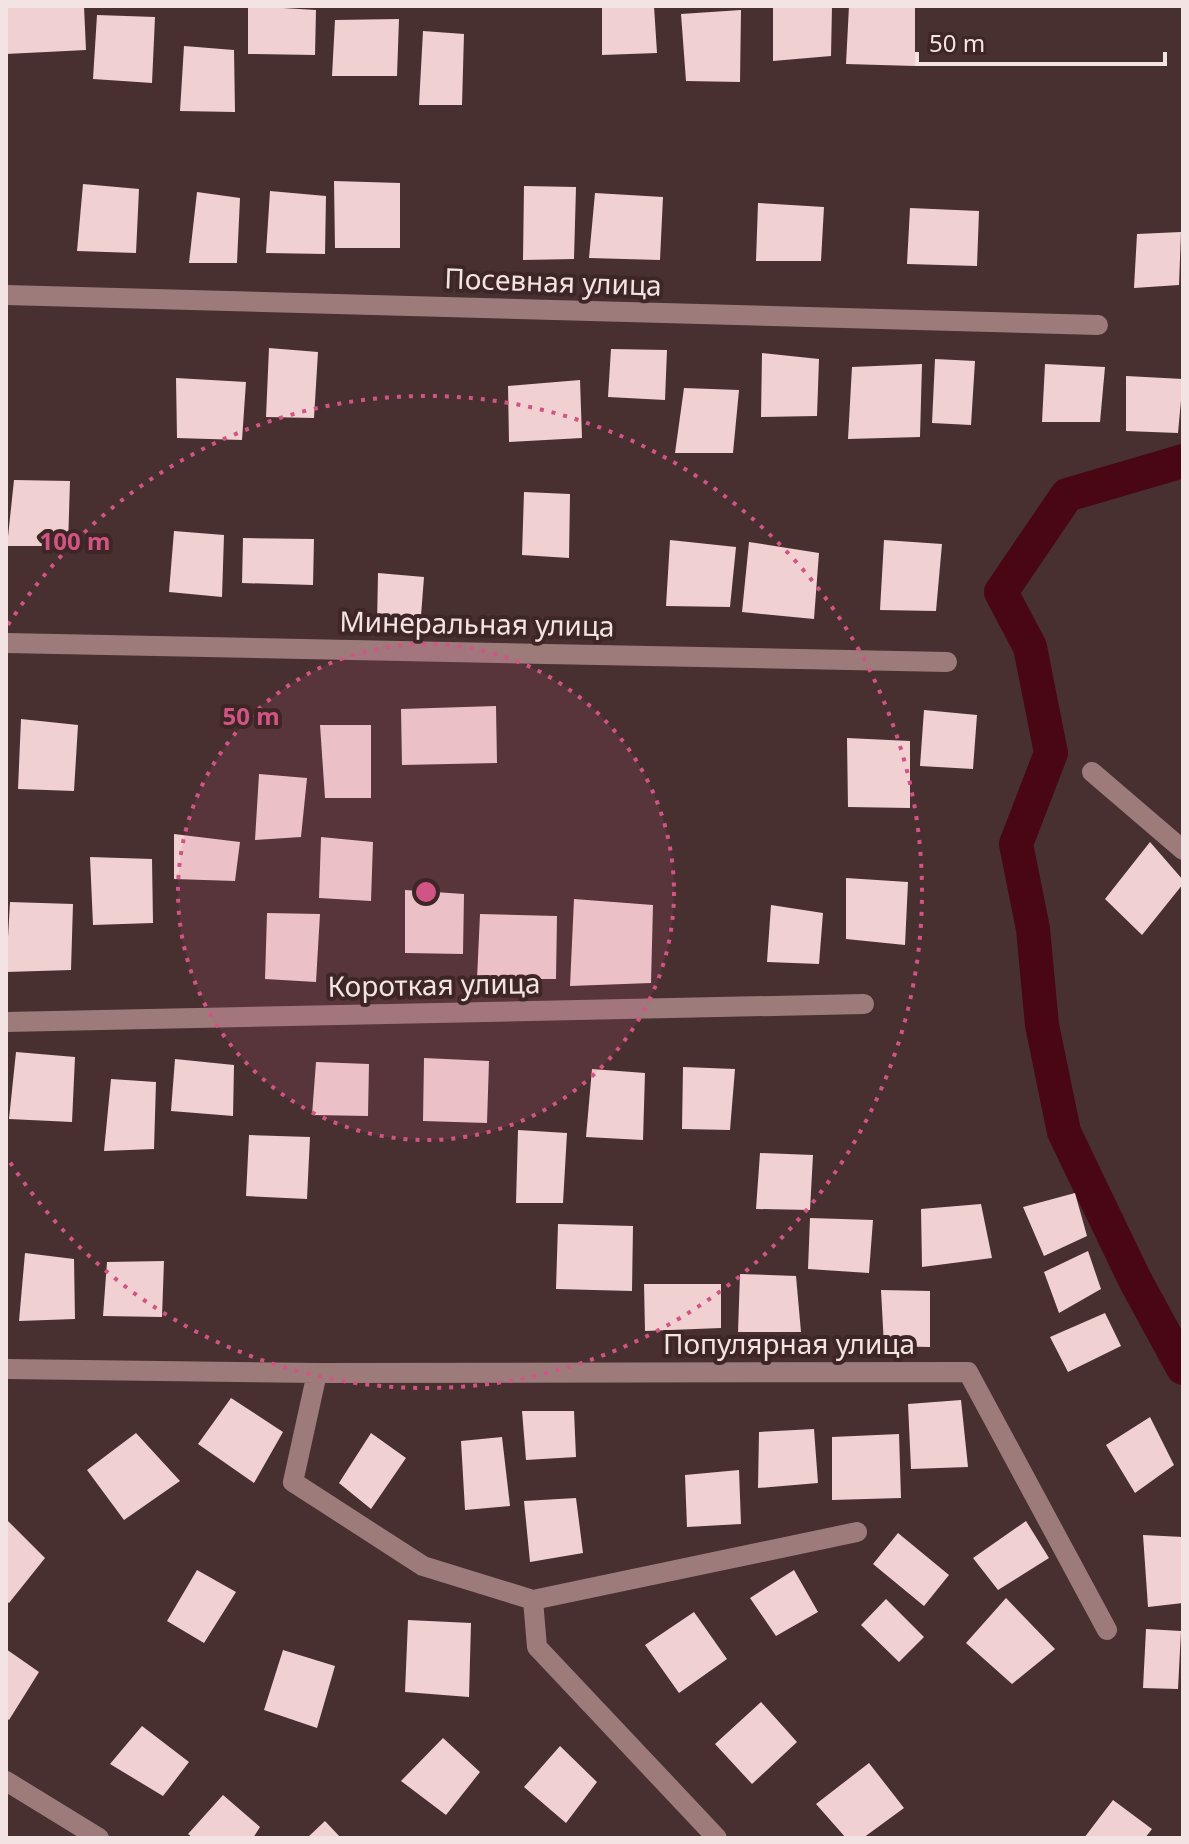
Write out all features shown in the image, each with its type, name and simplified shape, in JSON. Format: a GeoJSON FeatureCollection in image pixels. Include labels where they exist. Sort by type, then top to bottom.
{"type":"FeatureCollection","features":[{"type":"Feature","properties":{"kind":"street","name":"Посевная улица"},"geometry":{"type":"LineString","coordinates":[[6,295],[1098,325]]}},
{"type":"Feature","properties":{"kind":"street","name":"Минеральная улица"},"geometry":{"type":"LineString","coordinates":[[6,643],[947,662]]}},
{"type":"Feature","properties":{"kind":"street"},"geometry":{"type":"LineString","coordinates":[[1092,772],[1183,850]]}},
{"type":"Feature","properties":{"kind":"street","name":"Короткая улица"},"geometry":{"type":"LineString","coordinates":[[6,1022],[864,1004]]}},
{"type":"Feature","properties":{"kind":"street","name":"Популярная улица"},"geometry":{"type":"LineString","coordinates":[[6,1369],[317,1373],[968,1372],[1107,1630]]}},
{"type":"Feature","properties":{"kind":"street"},"geometry":{"type":"LineString","coordinates":[[317,1373],[293,1482],[423,1566],[533,1600],[857,1532]]}},
{"type":"Feature","properties":{"kind":"street"},"geometry":{"type":"LineString","coordinates":[[533,1600],[537,1647],[717,1838]]}},
{"type":"Feature","properties":{"kind":"street"},"geometry":{"type":"LineString","coordinates":[[6,1781],[99,1838]]}},
{"type":"Feature","properties":{"kind":"building"},"geometry":{"type":"Polygon","coordinates":[[[6,6],[84,6],[86,50],[6,54],[6,6]]]}},
{"type":"Feature","properties":{"kind":"building"},"geometry":{"type":"Polygon","coordinates":[[[248,6],[316,10],[315,55],[248,54],[248,6]]]}},
{"type":"Feature","properties":{"kind":"building"},"geometry":{"type":"Polygon","coordinates":[[[602,6],[654,6],[657,53],[602,55],[602,6]]]}},
{"type":"Feature","properties":{"kind":"building"},"geometry":{"type":"Polygon","coordinates":[[[773,6],[832,6],[831,56],[773,61],[773,6]]]}},
{"type":"Feature","properties":{"kind":"building"},"geometry":{"type":"Polygon","coordinates":[[[849,6],[915,6],[915,66],[846,64],[849,6]]]}},
{"type":"Feature","properties":{"kind":"building"},"geometry":{"type":"Polygon","coordinates":[[[741,10],[740,82],[686,81],[681,14],[741,10]]]}},
{"type":"Feature","properties":{"kind":"building"},"geometry":{"type":"Polygon","coordinates":[[[97,15],[155,17],[152,83],[93,79],[97,15]]]}},
{"type":"Feature","properties":{"kind":"building"},"geometry":{"type":"Polygon","coordinates":[[[399,19],[397,76],[332,76],[335,20],[399,19]]]}},
{"type":"Feature","properties":{"kind":"building"},"geometry":{"type":"Polygon","coordinates":[[[423,31],[464,34],[462,105],[419,105],[423,31]]]}},
{"type":"Feature","properties":{"kind":"building"},"geometry":{"type":"Polygon","coordinates":[[[184,46],[234,50],[235,112],[180,111],[184,46]]]}},
{"type":"Feature","properties":{"kind":"building"},"geometry":{"type":"Polygon","coordinates":[[[334,181],[400,183],[400,248],[335,248],[334,181]]]}},
{"type":"Feature","properties":{"kind":"building"},"geometry":{"type":"Polygon","coordinates":[[[83,184],[139,189],[136,253],[77,251],[83,184]]]}},
{"type":"Feature","properties":{"kind":"building"},"geometry":{"type":"Polygon","coordinates":[[[524,186],[576,187],[574,259],[523,260],[524,186]]]}},
{"type":"Feature","properties":{"kind":"building"},"geometry":{"type":"Polygon","coordinates":[[[270,191],[326,196],[325,254],[266,253],[270,191]]]}},
{"type":"Feature","properties":{"kind":"building"},"geometry":{"type":"Polygon","coordinates":[[[197,192],[240,198],[237,263],[189,263],[197,192]]]}},
{"type":"Feature","properties":{"kind":"building"},"geometry":{"type":"Polygon","coordinates":[[[595,193],[663,197],[660,260],[589,258],[595,193]]]}},
{"type":"Feature","properties":{"kind":"building"},"geometry":{"type":"Polygon","coordinates":[[[758,203],[824,207],[821,261],[756,261],[758,203]]]}},
{"type":"Feature","properties":{"kind":"building"},"geometry":{"type":"Polygon","coordinates":[[[910,208],[979,211],[977,266],[907,264],[910,208]]]}},
{"type":"Feature","properties":{"kind":"building"},"geometry":{"type":"Polygon","coordinates":[[[1181,232],[1179,285],[1134,288],[1137,234],[1181,232]]]}},
{"type":"Feature","properties":{"kind":"building"},"geometry":{"type":"Polygon","coordinates":[[[269,348],[318,352],[314,418],[266,417],[269,348]]]}},
{"type":"Feature","properties":{"kind":"building"},"geometry":{"type":"Polygon","coordinates":[[[611,349],[667,350],[665,400],[608,397],[611,349]]]}},
{"type":"Feature","properties":{"kind":"building"},"geometry":{"type":"Polygon","coordinates":[[[762,353],[819,359],[817,416],[761,417],[762,353]]]}},
{"type":"Feature","properties":{"kind":"building"},"geometry":{"type":"Polygon","coordinates":[[[935,359],[975,361],[971,425],[932,423],[935,359]]]}},
{"type":"Feature","properties":{"kind":"building"},"geometry":{"type":"Polygon","coordinates":[[[922,364],[920,437],[848,439],[852,367],[922,364]]]}},
{"type":"Feature","properties":{"kind":"building"},"geometry":{"type":"Polygon","coordinates":[[[1045,364],[1105,367],[1100,422],[1042,422],[1045,364]]]}},
{"type":"Feature","properties":{"kind":"building"},"geometry":{"type":"Polygon","coordinates":[[[1126,376],[1183,379],[1178,433],[1126,431],[1126,376]]]}},
{"type":"Feature","properties":{"kind":"building"},"geometry":{"type":"Polygon","coordinates":[[[176,378],[246,382],[242,440],[177,438],[176,378]]]}},
{"type":"Feature","properties":{"kind":"building"},"geometry":{"type":"Polygon","coordinates":[[[580,380],[582,438],[509,442],[508,386],[580,380]]]}},
{"type":"Feature","properties":{"kind":"building"},"geometry":{"type":"Polygon","coordinates":[[[684,388],[739,390],[733,453],[675,453],[684,388]]]}},
{"type":"Feature","properties":{"kind":"building"},"geometry":{"type":"Polygon","coordinates":[[[14,480],[70,481],[68,546],[7,546],[14,480]]]}},
{"type":"Feature","properties":{"kind":"building"},"geometry":{"type":"Polygon","coordinates":[[[524,492],[570,494],[569,558],[522,555],[524,492]]]}},
{"type":"Feature","properties":{"kind":"building"},"geometry":{"type":"Polygon","coordinates":[[[174,531],[224,535],[222,597],[169,592],[174,531]]]}},
{"type":"Feature","properties":{"kind":"building"},"geometry":{"type":"Polygon","coordinates":[[[243,538],[314,539],[313,585],[242,583],[243,538]]]}},
{"type":"Feature","properties":{"kind":"building"},"geometry":{"type":"Polygon","coordinates":[[[670,540],[736,547],[730,607],[666,606],[670,540]]]}},
{"type":"Feature","properties":{"kind":"building"},"geometry":{"type":"Polygon","coordinates":[[[884,540],[942,544],[936,611],[880,610],[884,540]]]}},
{"type":"Feature","properties":{"kind":"building"},"geometry":{"type":"Polygon","coordinates":[[[749,542],[819,553],[814,619],[742,612],[749,542]]]}},
{"type":"Feature","properties":{"kind":"building"},"geometry":{"type":"Polygon","coordinates":[[[378,573],[424,577],[420,629],[377,625],[378,573]]]}},
{"type":"Feature","properties":{"kind":"building"},"geometry":{"type":"Polygon","coordinates":[[[496,706],[497,763],[402,765],[401,709],[496,706]]]}},
{"type":"Feature","properties":{"kind":"building"},"geometry":{"type":"Polygon","coordinates":[[[924,710],[977,715],[973,769],[920,766],[924,710]]]}},
{"type":"Feature","properties":{"kind":"building"},"geometry":{"type":"Polygon","coordinates":[[[21,719],[78,725],[74,791],[18,789],[21,719]]]}},
{"type":"Feature","properties":{"kind":"building"},"geometry":{"type":"Polygon","coordinates":[[[320,725],[371,725],[371,798],[325,798],[320,725]]]}},
{"type":"Feature","properties":{"kind":"building"},"geometry":{"type":"Polygon","coordinates":[[[847,738],[910,741],[910,808],[848,807],[847,738]]]}},
{"type":"Feature","properties":{"kind":"building"},"geometry":{"type":"Polygon","coordinates":[[[259,774],[307,778],[301,837],[255,840],[259,774]]]}},
{"type":"Feature","properties":{"kind":"building"},"geometry":{"type":"Polygon","coordinates":[[[174,834],[240,842],[235,881],[174,879],[174,834]]]}},
{"type":"Feature","properties":{"kind":"building"},"geometry":{"type":"Polygon","coordinates":[[[321,837],[373,842],[371,901],[319,898],[321,837]]]}},
{"type":"Feature","properties":{"kind":"building"},"geometry":{"type":"Polygon","coordinates":[[[1150,842],[1183,880],[1183,884],[1142,935],[1105,899],[1150,842]]]}},
{"type":"Feature","properties":{"kind":"building"},"geometry":{"type":"Polygon","coordinates":[[[90,857],[152,859],[153,923],[93,925],[90,857]]]}},
{"type":"Feature","properties":{"kind":"building"},"geometry":{"type":"Polygon","coordinates":[[[846,878],[908,882],[905,945],[846,939],[846,878]]]}},
{"type":"Feature","properties":{"kind":"building"},"geometry":{"type":"Polygon","coordinates":[[[405,890],[464,894],[463,954],[405,953],[405,890]]]}},
{"type":"Feature","properties":{"kind":"building"},"geometry":{"type":"Polygon","coordinates":[[[574,899],[653,905],[651,983],[570,986],[574,899]]]}},
{"type":"Feature","properties":{"kind":"building"},"geometry":{"type":"Polygon","coordinates":[[[10,902],[73,904],[71,970],[6,972],[10,902]]]}},
{"type":"Feature","properties":{"kind":"building"},"geometry":{"type":"Polygon","coordinates":[[[771,905],[823,913],[819,964],[767,962],[771,905]]]}},
{"type":"Feature","properties":{"kind":"building"},"geometry":{"type":"Polygon","coordinates":[[[267,913],[320,914],[316,982],[265,979],[267,913]]]}},
{"type":"Feature","properties":{"kind":"building"},"geometry":{"type":"Polygon","coordinates":[[[480,914],[557,916],[556,979],[477,979],[480,914]]]}},
{"type":"Feature","properties":{"kind":"building"},"geometry":{"type":"Polygon","coordinates":[[[16,1052],[75,1057],[72,1122],[9,1119],[16,1052]]]}},
{"type":"Feature","properties":{"kind":"building"},"geometry":{"type":"Polygon","coordinates":[[[424,1058],[489,1061],[487,1123],[423,1121],[424,1058]]]}},
{"type":"Feature","properties":{"kind":"building"},"geometry":{"type":"Polygon","coordinates":[[[175,1059],[234,1065],[233,1116],[171,1111],[175,1059]]]}},
{"type":"Feature","properties":{"kind":"building"},"geometry":{"type":"Polygon","coordinates":[[[316,1062],[369,1064],[368,1116],[312,1115],[316,1062]]]}},
{"type":"Feature","properties":{"kind":"building"},"geometry":{"type":"Polygon","coordinates":[[[683,1067],[735,1069],[730,1130],[682,1129],[683,1067]]]}},
{"type":"Feature","properties":{"kind":"building"},"geometry":{"type":"Polygon","coordinates":[[[592,1069],[645,1073],[643,1140],[586,1137],[592,1069]]]}},
{"type":"Feature","properties":{"kind":"building"},"geometry":{"type":"Polygon","coordinates":[[[111,1079],[156,1082],[154,1149],[104,1151],[111,1079]]]}},
{"type":"Feature","properties":{"kind":"building"},"geometry":{"type":"Polygon","coordinates":[[[518,1130],[567,1133],[563,1203],[516,1203],[518,1130]]]}},
{"type":"Feature","properties":{"kind":"building"},"geometry":{"type":"Polygon","coordinates":[[[249,1135],[310,1137],[307,1199],[246,1196],[249,1135]]]}},
{"type":"Feature","properties":{"kind":"building"},"geometry":{"type":"Polygon","coordinates":[[[760,1153],[813,1155],[810,1210],[756,1209],[760,1153]]]}},
{"type":"Feature","properties":{"kind":"building"},"geometry":{"type":"Polygon","coordinates":[[[1075,1193],[1087,1236],[1044,1256],[1023,1207],[1075,1193]]]}},
{"type":"Feature","properties":{"kind":"building"},"geometry":{"type":"Polygon","coordinates":[[[981,1204],[992,1258],[922,1267],[921,1209],[981,1204]]]}},
{"type":"Feature","properties":{"kind":"building"},"geometry":{"type":"Polygon","coordinates":[[[810,1218],[873,1220],[869,1273],[808,1269],[810,1218]]]}},
{"type":"Feature","properties":{"kind":"building"},"geometry":{"type":"Polygon","coordinates":[[[558,1224],[633,1226],[632,1291],[556,1289],[558,1224]]]}},
{"type":"Feature","properties":{"kind":"building"},"geometry":{"type":"Polygon","coordinates":[[[1088,1251],[1101,1289],[1059,1313],[1044,1272],[1088,1251]]]}},
{"type":"Feature","properties":{"kind":"building"},"geometry":{"type":"Polygon","coordinates":[[[25,1253],[74,1259],[75,1319],[19,1321],[25,1253]]]}},
{"type":"Feature","properties":{"kind":"building"},"geometry":{"type":"Polygon","coordinates":[[[164,1261],[162,1317],[103,1316],[107,1262],[164,1261]]]}},
{"type":"Feature","properties":{"kind":"building"},"geometry":{"type":"Polygon","coordinates":[[[740,1274],[796,1276],[801,1332],[738,1332],[740,1274]]]}},
{"type":"Feature","properties":{"kind":"building"},"geometry":{"type":"Polygon","coordinates":[[[644,1284],[721,1284],[721,1328],[645,1331],[644,1284]]]}},
{"type":"Feature","properties":{"kind":"building"},"geometry":{"type":"Polygon","coordinates":[[[881,1290],[930,1291],[930,1347],[884,1346],[881,1290]]]}},
{"type":"Feature","properties":{"kind":"building"},"geometry":{"type":"Polygon","coordinates":[[[1105,1313],[1121,1346],[1068,1372],[1050,1337],[1105,1313]]]}},
{"type":"Feature","properties":{"kind":"building"},"geometry":{"type":"Polygon","coordinates":[[[231,1398],[283,1432],[254,1483],[198,1444],[231,1398]]]}},
{"type":"Feature","properties":{"kind":"building"},"geometry":{"type":"Polygon","coordinates":[[[961,1400],[968,1467],[911,1469],[908,1404],[961,1400]]]}},
{"type":"Feature","properties":{"kind":"building"},"geometry":{"type":"Polygon","coordinates":[[[522,1411],[574,1411],[576,1457],[526,1460],[522,1411]]]}},
{"type":"Feature","properties":{"kind":"building"},"geometry":{"type":"Polygon","coordinates":[[[1150,1417],[1174,1465],[1135,1493],[1106,1445],[1150,1417]]]}},
{"type":"Feature","properties":{"kind":"building"},"geometry":{"type":"Polygon","coordinates":[[[814,1429],[818,1483],[758,1488],[759,1432],[814,1429]]]}},
{"type":"Feature","properties":{"kind":"building"},"geometry":{"type":"Polygon","coordinates":[[[136,1433],[180,1481],[124,1520],[87,1470],[136,1433]]]}},
{"type":"Feature","properties":{"kind":"building"},"geometry":{"type":"Polygon","coordinates":[[[371,1433],[406,1458],[371,1509],[339,1483],[371,1433]]]}},
{"type":"Feature","properties":{"kind":"building"},"geometry":{"type":"Polygon","coordinates":[[[899,1434],[901,1498],[832,1500],[832,1437],[899,1434]]]}},
{"type":"Feature","properties":{"kind":"building"},"geometry":{"type":"Polygon","coordinates":[[[502,1437],[510,1506],[465,1510],[461,1441],[502,1437]]]}},
{"type":"Feature","properties":{"kind":"building"},"geometry":{"type":"Polygon","coordinates":[[[739,1470],[741,1524],[687,1527],[685,1475],[739,1470]]]}},
{"type":"Feature","properties":{"kind":"building"},"geometry":{"type":"Polygon","coordinates":[[[576,1498],[583,1553],[530,1562],[524,1501],[576,1498]]]}},
{"type":"Feature","properties":{"kind":"building"},"geometry":{"type":"Polygon","coordinates":[[[6,1519],[45,1558],[9,1603],[6,1601],[6,1519]]]}},
{"type":"Feature","properties":{"kind":"building"},"geometry":{"type":"Polygon","coordinates":[[[1026,1521],[1049,1558],[998,1590],[973,1558],[1026,1521]]]}},
{"type":"Feature","properties":{"kind":"building"},"geometry":{"type":"Polygon","coordinates":[[[898,1533],[949,1575],[924,1606],[873,1564],[898,1533]]]}},
{"type":"Feature","properties":{"kind":"building"},"geometry":{"type":"Polygon","coordinates":[[[1143,1535],[1183,1537],[1183,1603],[1148,1607],[1143,1535]]]}},
{"type":"Feature","properties":{"kind":"building"},"geometry":{"type":"Polygon","coordinates":[[[197,1570],[236,1592],[204,1643],[167,1621],[197,1570]]]}},
{"type":"Feature","properties":{"kind":"building"},"geometry":{"type":"Polygon","coordinates":[[[794,1570],[818,1612],[776,1636],[750,1598],[794,1570]]]}},
{"type":"Feature","properties":{"kind":"building"},"geometry":{"type":"Polygon","coordinates":[[[1006,1598],[1055,1649],[1012,1684],[966,1643],[1006,1598]]]}},
{"type":"Feature","properties":{"kind":"building"},"geometry":{"type":"Polygon","coordinates":[[[886,1599],[924,1637],[899,1662],[861,1625],[886,1599]]]}},
{"type":"Feature","properties":{"kind":"building"},"geometry":{"type":"Polygon","coordinates":[[[694,1612],[727,1659],[679,1693],[645,1645],[694,1612]]]}},
{"type":"Feature","properties":{"kind":"building"},"geometry":{"type":"Polygon","coordinates":[[[408,1620],[471,1623],[469,1697],[405,1692],[408,1620]]]}},
{"type":"Feature","properties":{"kind":"building"},"geometry":{"type":"Polygon","coordinates":[[[1146,1629],[1181,1631],[1178,1689],[1143,1688],[1146,1629]]]}},
{"type":"Feature","properties":{"kind":"building"},"geometry":{"type":"Polygon","coordinates":[[[6,1649],[39,1672],[9,1720],[6,1718],[6,1649]]]}},
{"type":"Feature","properties":{"kind":"building"},"geometry":{"type":"Polygon","coordinates":[[[283,1650],[335,1666],[317,1728],[264,1710],[283,1650]]]}},
{"type":"Feature","properties":{"kind":"building"},"geometry":{"type":"Polygon","coordinates":[[[761,1702],[797,1742],[752,1784],[715,1744],[761,1702]]]}},
{"type":"Feature","properties":{"kind":"building"},"geometry":{"type":"Polygon","coordinates":[[[142,1726],[189,1762],[163,1796],[110,1764],[142,1726]]]}},
{"type":"Feature","properties":{"kind":"building"},"geometry":{"type":"Polygon","coordinates":[[[443,1738],[480,1772],[446,1815],[401,1781],[443,1738]]]}},
{"type":"Feature","properties":{"kind":"building"},"geometry":{"type":"Polygon","coordinates":[[[560,1746],[597,1782],[566,1823],[524,1787],[560,1746]]]}},
{"type":"Feature","properties":{"kind":"building"},"geometry":{"type":"Polygon","coordinates":[[[869,1763],[904,1808],[863,1838],[846,1838],[816,1804],[869,1763]]]}},
{"type":"Feature","properties":{"kind":"building"},"geometry":{"type":"Polygon","coordinates":[[[223,1795],[260,1827],[253,1838],[193,1838],[188,1834],[223,1795]]]}},
{"type":"Feature","properties":{"kind":"building"},"geometry":{"type":"Polygon","coordinates":[[[1113,1800],[1152,1829],[1145,1838],[1084,1838],[1113,1800]]]}},
{"type":"Feature","properties":{"kind":"building"},"geometry":{"type":"Polygon","coordinates":[[[325,1821],[341,1838],[307,1838],[325,1821]]]}},
{"type":"Feature","properties":{"kind":"waterway"},"geometry":{"type":"LineString","coordinates":[[1183,461],[1067,495],[1001,592],[1030,647],[1051,753],[1016,844],[1033,929],[1042,1025],[1064,1132],[1135,1280],[1183,1368]]}}]}
